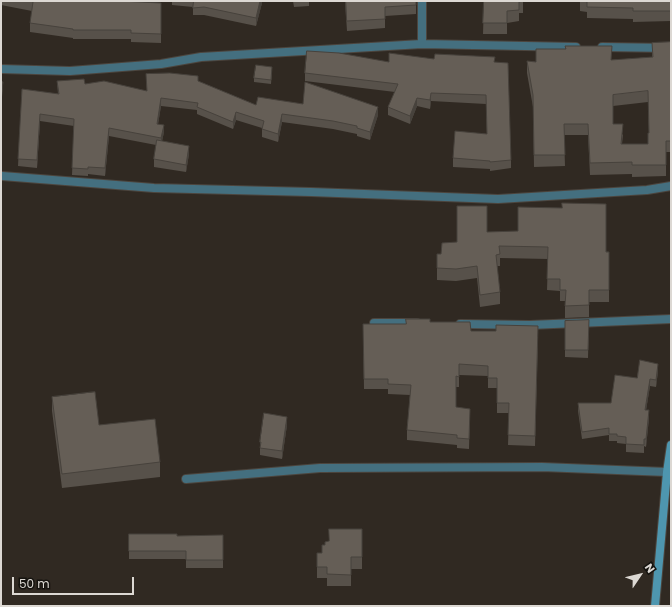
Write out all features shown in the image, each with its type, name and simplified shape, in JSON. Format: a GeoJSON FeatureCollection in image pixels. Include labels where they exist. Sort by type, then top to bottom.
{"type":"FeatureCollection","features":[{"type":"Feature","properties":{"kind":"main road"},"geometry":{"type":"LineString","coordinates":[[656,606],[667,472],[671,445]]}},
{"type":"Feature","properties":{"kind":"street"},"geometry":{"type":"LineString","coordinates":[[422,1],[422,44]]}},
{"type":"Feature","properties":{"kind":"street"},"geometry":{"type":"LineString","coordinates":[[1,69],[70,71],[161,64],[201,57],[422,44],[581,47]]}},
{"type":"Feature","properties":{"kind":"street"},"geometry":{"type":"LineString","coordinates":[[596,47],[671,48]]}},
{"type":"Feature","properties":{"kind":"street"},"geometry":{"type":"LineString","coordinates":[[2,176],[154,188],[498,199],[647,190],[671,186]]}},
{"type":"Feature","properties":{"kind":"street"},"geometry":{"type":"LineString","coordinates":[[452,324],[530,325],[671,318]]}},
{"type":"Feature","properties":{"kind":"street"},"geometry":{"type":"LineString","coordinates":[[374,323],[428,324]]}},
{"type":"Feature","properties":{"kind":"street"},"geometry":{"type":"LineString","coordinates":[[186,479],[320,468],[556,467],[667,472]]}},
{"type":"Feature","properties":{"kind":"building"},"geometry":{"type":"Polygon","coordinates":[[[26,1],[119,1],[161,3],[161,34],[131,33],[131,30],[73,30],[30,23],[33,2],[26,1]]]}},
{"type":"Feature","properties":{"kind":"building"},"geometry":{"type":"Polygon","coordinates":[[[194,1],[260,1],[256,18],[204,7],[193,8],[194,1]]]}},
{"type":"Feature","properties":{"kind":"building"},"geometry":{"type":"Polygon","coordinates":[[[346,1],[416,1],[416,5],[385,7],[385,19],[347,21],[346,1]]]}},
{"type":"Feature","properties":{"kind":"building"},"geometry":{"type":"Polygon","coordinates":[[[484,1],[523,1],[519,2],[519,10],[507,11],[507,23],[483,23],[484,1]]]}},
{"type":"Feature","properties":{"kind":"building"},"geometry":{"type":"Polygon","coordinates":[[[582,1],[671,1],[671,11],[633,11],[633,8],[587,7],[587,2],[582,1]]]}},
{"type":"Feature","properties":{"kind":"building"},"geometry":{"type":"Polygon","coordinates":[[[671,42],[671,141],[666,141],[666,165],[632,165],[632,162],[590,163],[588,124],[564,124],[565,155],[534,155],[533,95],[527,61],[536,62],[536,49],[566,49],[565,46],[612,46],[611,60],[653,57],[652,43],[671,42]],[[648,91],[613,95],[613,124],[623,124],[621,144],[648,144],[648,91]]]}},
{"type":"Feature","properties":{"kind":"building"},"geometry":{"type":"Polygon","coordinates":[[[307,51],[339,53],[389,62],[389,53],[434,59],[435,54],[495,57],[494,62],[508,63],[511,160],[490,162],[453,158],[455,131],[487,134],[486,95],[431,93],[430,100],[417,98],[410,116],[388,107],[398,84],[305,73],[307,51]]]}},
{"type":"Feature","properties":{"kind":"building"},"geometry":{"type":"Polygon","coordinates":[[[256,65],[272,67],[271,80],[254,78],[256,65]]]}},
{"type":"Feature","properties":{"kind":"building"},"geometry":{"type":"Polygon","coordinates":[[[170,73],[198,76],[198,81],[256,105],[258,97],[303,104],[305,82],[378,107],[370,132],[357,128],[357,126],[333,121],[282,114],[278,134],[262,129],[264,121],[236,112],[233,122],[197,107],[198,103],[161,98],[157,124],[164,125],[161,138],[109,128],[105,168],[88,167],[88,169],[72,168],[74,119],[40,114],[37,160],[18,159],[22,89],[59,94],[57,81],[84,79],[85,84],[104,81],[147,91],[146,74],[170,73]]]}},
{"type":"Feature","properties":{"kind":"building"},"geometry":{"type":"Polygon","coordinates":[[[1,81],[3,82],[1,96],[1,81]]]}},
{"type":"Feature","properties":{"kind":"building"},"geometry":{"type":"Polygon","coordinates":[[[157,140],[189,146],[186,165],[154,159],[157,140]]]}},
{"type":"Feature","properties":{"kind":"building"},"geometry":{"type":"Polygon","coordinates":[[[562,203],[606,204],[606,252],[609,252],[609,290],[589,290],[589,305],[565,306],[566,290],[560,290],[560,279],[547,279],[548,247],[499,246],[500,254],[496,255],[500,292],[480,295],[477,266],[456,269],[437,268],[437,254],[441,254],[442,243],[457,242],[457,206],[487,206],[487,232],[518,231],[518,207],[562,208],[562,203]]]}},
{"type":"Feature","properties":{"kind":"building"},"geometry":{"type":"Polygon","coordinates":[[[406,319],[430,319],[430,322],[470,322],[471,331],[496,331],[496,325],[538,326],[535,436],[508,435],[509,403],[497,403],[497,378],[488,378],[488,366],[459,364],[459,377],[456,376],[456,407],[470,409],[469,439],[457,438],[457,435],[407,430],[411,385],[388,384],[388,379],[364,379],[363,324],[406,324],[406,319]]]}},
{"type":"Feature","properties":{"kind":"building"},"geometry":{"type":"Polygon","coordinates":[[[589,320],[588,350],[565,350],[565,321],[589,320]]]}},
{"type":"Feature","properties":{"kind":"building"},"geometry":{"type":"Polygon","coordinates":[[[640,360],[658,364],[656,380],[650,379],[645,410],[649,410],[644,445],[626,444],[626,437],[617,436],[617,434],[609,434],[609,428],[582,432],[578,403],[611,403],[615,375],[637,378],[640,360]]]}},
{"type":"Feature","properties":{"kind":"building"},"geometry":{"type":"Polygon","coordinates":[[[95,392],[99,425],[155,419],[160,462],[62,474],[52,397],[95,392]]]}},
{"type":"Feature","properties":{"kind":"building"},"geometry":{"type":"Polygon","coordinates":[[[264,413],[287,417],[282,451],[260,448],[264,413]]]}},
{"type":"Feature","properties":{"kind":"building"},"geometry":{"type":"Polygon","coordinates":[[[329,529],[362,529],[362,557],[351,557],[351,575],[327,574],[327,567],[317,567],[317,553],[322,553],[322,545],[325,545],[325,542],[329,541],[329,529]]]}},
{"type":"Feature","properties":{"kind":"building"},"geometry":{"type":"Polygon","coordinates":[[[129,534],[177,534],[177,536],[223,535],[223,560],[186,560],[186,551],[129,551],[129,534]]]}}]}
